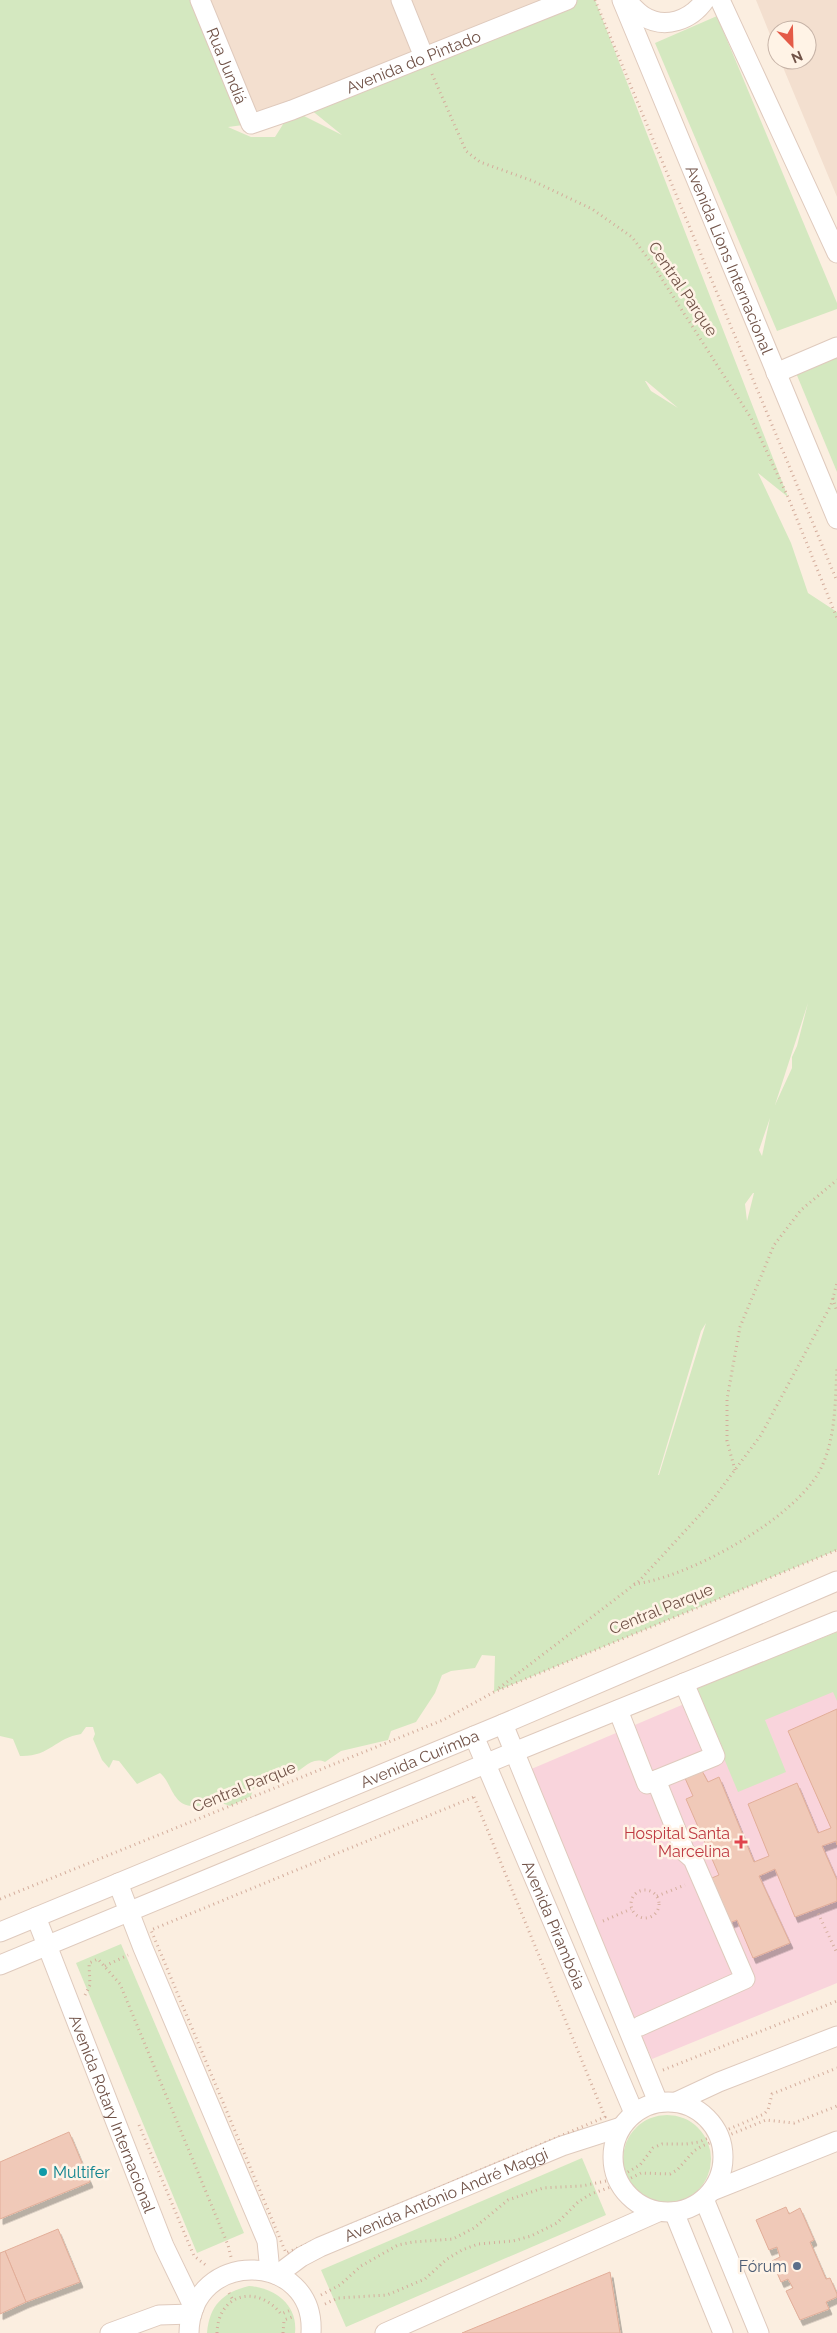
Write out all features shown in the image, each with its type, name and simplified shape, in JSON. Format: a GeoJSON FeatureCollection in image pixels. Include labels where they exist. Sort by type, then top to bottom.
{"type":"FeatureCollection","features":[{"type":"Feature","properties":{"kind":"street","name":"Rua Jundiá"},"geometry":{"type":"LineString","coordinates":[[200,0],[251,124],[258,121]]}},
{"type":"Feature","properties":{"kind":"street"},"geometry":{"type":"LineString","coordinates":[[401,0],[424,57]]}},
{"type":"Feature","properties":{"kind":"street","name":"Avenida do Pintado"},"geometry":{"type":"LineString","coordinates":[[258,121],[567,0]]}},
{"type":"Feature","properties":{"kind":"street"},"geometry":{"type":"LineString","coordinates":[[624,0],[643,16],[660,22],[672,22],[695,12],[705,0]]}},
{"type":"Feature","properties":{"kind":"street","name":"Avenida Lions Internacional"},"geometry":{"type":"LineString","coordinates":[[624,0],[837,519]]}},
{"type":"Feature","properties":{"kind":"street"},"geometry":{"type":"LineString","coordinates":[[720,0],[837,253]]}},
{"type":"Feature","properties":{"kind":"street"},"geometry":{"type":"LineString","coordinates":[[776,373],[837,347]]}},
{"type":"Feature","properties":{"kind":"street","name":"Avenida Curimba"},"geometry":{"type":"LineString","coordinates":[[0,1932],[503,1724],[837,1581]]}},
{"type":"Feature","properties":{"kind":"street","name":"Avenida Curimba"},"geometry":{"type":"LineString","coordinates":[[0,1964],[486,1763],[837,1621]]}},
{"type":"Feature","properties":{"kind":"street"},"geometry":{"type":"LineString","coordinates":[[618,1710],[648,1784],[715,1756],[684,1683]]}},
{"type":"Feature","properties":{"kind":"street","name":"Avenida Pirambóia"},"geometry":{"type":"LineString","coordinates":[[503,1724],[667,2102]]}},
{"type":"Feature","properties":{"kind":"street","name":"Avenida Pirambóia"},"geometry":{"type":"LineString","coordinates":[[474,1736],[486,1763],[620,2119]]}},
{"type":"Feature","properties":{"kind":"street"},"geometry":{"type":"LineString","coordinates":[[640,2026],[745,1979],[693,1859],[685,1852],[656,1780]]}},
{"type":"Feature","properties":{"kind":"street"},"geometry":{"type":"LineString","coordinates":[[118,1883],[267,2241],[274,2274]]}},
{"type":"Feature","properties":{"kind":"street","name":"Avenida Rotary Internacional"},"geometry":{"type":"LineString","coordinates":[[36,1917],[164,2246],[193,2311]]}},
{"type":"Feature","properties":{"kind":"street","name":"Avenida Antônio André Maggi"},"geometry":{"type":"LineString","coordinates":[[274,2274],[320,2247],[562,2146],[645,2106],[667,2102],[837,2036]]}},
{"type":"Feature","properties":{"kind":"street"},"geometry":{"type":"LineString","coordinates":[[385,2333],[666,2212],[695,2206],[708,2195],[719,2180],[723,2167],[720,2137],[709,2119],[694,2108],[667,2102]]}},
{"type":"Feature","properties":{"kind":"street"},"geometry":{"type":"LineString","coordinates":[[620,2119],[612,2161],[618,2182],[636,2202],[666,2212],[723,2333]]}},
{"type":"Feature","properties":{"kind":"street"},"geometry":{"type":"LineString","coordinates":[[708,2195],[837,2141]]}},
{"type":"Feature","properties":{"kind":"street"},"geometry":{"type":"LineString","coordinates":[[708,2195],[759,2333]]}},
{"type":"Feature","properties":{"kind":"street"},"geometry":{"type":"LineString","coordinates":[[190,2333],[193,2311],[210,2285],[227,2274],[252,2269],[274,2274],[293,2287],[307,2306],[311,2333]]}},
{"type":"Feature","properties":{"kind":"street"},"geometry":{"type":"LineString","coordinates":[[110,2333],[160,2315],[193,2311]]}},
{"type":"Feature","properties":{"kind":"path","name":"Central Parque"},"geometry":{"type":"LineString","coordinates":[[595,0],[837,581]]}},
{"type":"Feature","properties":{"kind":"path","name":"Central Parque"},"geometry":{"type":"LineString","coordinates":[[424,57],[466,151],[480,162],[533,181],[592,208],[632,237],[653,264],[751,418],[788,497],[837,618]]}},
{"type":"Feature","properties":{"kind":"path"},"geometry":{"type":"LineString","coordinates":[[735,1471],[727,1441],[727,1399],[740,1327],[774,1245],[801,1210],[837,1180]]}},
{"type":"Feature","properties":{"kind":"path","name":"Central Parque"},"geometry":{"type":"LineString","coordinates":[[494,1692],[634,1584],[708,1506],[761,1435],[831,1305],[837,1283]]}},
{"type":"Feature","properties":{"kind":"path"},"geometry":{"type":"LineString","coordinates":[[833,1297],[837,1312]]}},
{"type":"Feature","properties":{"kind":"path"},"geometry":{"type":"LineString","coordinates":[[634,1584],[653,1582],[726,1549],[758,1531],[788,1508],[809,1487],[819,1471],[828,1445],[836,1410],[837,1368]]}},
{"type":"Feature","properties":{"kind":"path","name":"Central Parque"},"geometry":{"type":"LineString","coordinates":[[0,1899],[443,1720],[494,1692],[837,1550]]}},
{"type":"Feature","properties":{"kind":"path"},"geometry":{"type":"LineString","coordinates":[[474,1797],[620,2119],[286,2252],[151,1930],[474,1797]]}},
{"type":"Feature","properties":{"kind":"path"},"geometry":{"type":"LineString","coordinates":[[658,1896],[690,1883]]}},
{"type":"Feature","properties":{"kind":"path"},"geometry":{"type":"LineString","coordinates":[[641,1890],[650,1890],[658,1896],[658,1910],[652,1917],[638,1917],[631,1909],[631,1900],[641,1890]]}},
{"type":"Feature","properties":{"kind":"path"},"geometry":{"type":"LineString","coordinates":[[604,1931],[600,1922],[631,1909]]}},
{"type":"Feature","properties":{"kind":"path"},"geometry":{"type":"LineString","coordinates":[[816,1909],[837,1953]]}},
{"type":"Feature","properties":{"kind":"path"},"geometry":{"type":"LineString","coordinates":[[88,2004],[84,1995],[90,1985],[89,1963],[98,1959],[120,1984],[228,2245],[227,2274],[194,2256],[137,2121]]}},
{"type":"Feature","properties":{"kind":"path"},"geometry":{"type":"LineString","coordinates":[[659,2071],[837,2002]]}},
{"type":"Feature","properties":{"kind":"path"},"geometry":{"type":"LineString","coordinates":[[217,2333],[217,2319],[225,2307],[241,2296],[266,2300],[275,2306],[281,2314],[338,2298],[372,2298],[396,2292],[425,2279],[446,2259],[462,2250],[478,2244],[513,2242],[540,2232],[557,2223],[578,2202],[618,2182],[641,2173],[670,2174],[677,2170],[694,2151],[768,2110],[772,2094],[837,2068]]}},
{"type":"Feature","properties":{"kind":"path"},"geometry":{"type":"LineString","coordinates":[[283,2333],[284,2320],[340,2284],[361,2266],[398,2245],[413,2242],[442,2241],[458,2236],[474,2228],[514,2197],[542,2188],[618,2182],[640,2165],[653,2148],[662,2144],[686,2144],[720,2137],[766,2120],[794,2123],[837,2106]]}},
{"type":"Feature","properties":{"kind":"shaded area"},"geometry":{"type":"Polygon","coordinates":[[[206,0],[566,0],[258,121],[206,0]]]}},
{"type":"Feature","properties":{"kind":"shaded area"},"geometry":{"type":"Polygon","coordinates":[[[756,0],[837,0],[837,197],[784,70],[817,70],[817,20],[767,20],[767,27],[756,0]]]}},
{"type":"Feature","properties":{"kind":"shaded area"},"geometry":{"type":"Polygon","coordinates":[[[837,1639],[837,1983],[652,2059],[522,1773],[837,1639]]]}},
{"type":"Feature","properties":{"kind":"green space"},"geometry":{"type":"Polygon","coordinates":[[[0,0],[199,0],[251,124],[228,127],[251,137],[275,137],[292,110],[342,135],[305,105],[567,0],[595,0],[788,497],[758,473],[791,543],[808,593],[837,612],[837,1550],[494,1692],[495,1656],[482,1655],[475,1668],[451,1671],[442,1675],[435,1693],[416,1722],[391,1731],[388,1740],[341,1751],[325,1762],[311,1762],[290,1776],[281,1775],[273,1778],[270,1775],[257,1783],[251,1796],[230,1806],[213,1800],[200,1806],[191,1806],[176,1797],[160,1773],[137,1784],[119,1761],[113,1760],[109,1768],[102,1760],[93,1739],[95,1734],[93,1727],[86,1727],[81,1734],[65,1739],[46,1751],[30,1756],[20,1756],[13,1739],[0,1736],[0,0]],[[645,381],[651,391],[678,408],[645,381]],[[808,1003],[775,1105],[792,1068],[792,1057],[797,1046],[808,1003]],[[770,1118],[759,1150],[762,1156],[770,1118]],[[754,1193],[745,1204],[747,1221],[754,1193]],[[706,1323],[701,1331],[659,1475],[706,1323]]]}},
{"type":"Feature","properties":{"kind":"green space"},"geometry":{"type":"Polygon","coordinates":[[[717,16],[837,303],[837,309],[777,331],[655,43],[717,16]]]}},
{"type":"Feature","properties":{"kind":"green space"},"geometry":{"type":"Polygon","coordinates":[[[837,355],[837,472],[796,373],[837,355]]]}},
{"type":"Feature","properties":{"kind":"green space"},"geometry":{"type":"Polygon","coordinates":[[[837,1632],[837,1701],[833,1692],[765,1720],[786,1772],[738,1792],[695,1689],[837,1632]]]}},
{"type":"Feature","properties":{"kind":"green space"},"geometry":{"type":"Polygon","coordinates":[[[121,1944],[244,2233],[197,2253],[76,1963],[121,1944]]]}},
{"type":"Feature","properties":{"kind":"green space"},"geometry":{"type":"Polygon","coordinates":[[[667,2115],[684,2119],[698,2128],[707,2142],[711,2159],[707,2176],[698,2190],[684,2199],[667,2203],[650,2199],[636,2190],[627,2176],[623,2159],[627,2142],[636,2128],[650,2119],[667,2115]]]}},
{"type":"Feature","properties":{"kind":"green space"},"geometry":{"type":"Polygon","coordinates":[[[582,2158],[606,2215],[346,2327],[321,2270],[582,2158]]]}},
{"type":"Feature","properties":{"kind":"green space"},"geometry":{"type":"Polygon","coordinates":[[[249,2286],[267,2290],[282,2299],[293,2314],[295,2333],[207,2333],[211,2315],[219,2302],[232,2292],[249,2286]]]}},
{"type":"Feature","properties":{"kind":"building"},"geometry":{"type":"Polygon","coordinates":[[[837,1709],[837,1845],[836,1841],[822,1846],[837,1880],[837,1901],[795,1917],[775,1869],[759,1876],[790,1943],[753,1958],[737,1920],[724,1925],[695,1885],[719,1875],[686,1799],[693,1796],[684,1776],[701,1769],[708,1782],[719,1777],[754,1862],[769,1856],[748,1804],[797,1783],[818,1833],[831,1828],[788,1731],[837,1709]]]}},
{"type":"Feature","properties":{"kind":"building","name":"Multifer"},"geometry":{"type":"Polygon","coordinates":[[[69,2132],[90,2182],[0,2219],[0,2162],[69,2132]]]}},
{"type":"Feature","properties":{"kind":"building","name":"Fórum"},"geometry":{"type":"Polygon","coordinates":[[[786,2207],[789,2214],[800,2208],[814,2240],[810,2242],[826,2279],[830,2278],[837,2294],[837,2297],[826,2302],[829,2309],[800,2320],[786,2291],[793,2288],[788,2279],[781,2282],[772,2261],[780,2257],[777,2247],[769,2250],[756,2220],[786,2207]]]}},
{"type":"Feature","properties":{"kind":"building"},"geometry":{"type":"Polygon","coordinates":[[[58,2229],[80,2282],[26,2302],[5,2251],[58,2229]]]}},
{"type":"Feature","properties":{"kind":"building"},"geometry":{"type":"Polygon","coordinates":[[[5,2251],[26,2302],[0,2314],[0,2253],[5,2251]]]}},
{"type":"Feature","properties":{"kind":"building"},"geometry":{"type":"Polygon","coordinates":[[[610,2272],[620,2333],[462,2333],[610,2272]]]}},
{"type":"Feature","properties":{"kind":"place","name":"Hospital Santa Marcelina"},"geometry":{"type":"Point","coordinates":[741,1842]}},
{"type":"Feature","properties":{"kind":"place","name":"Multifer"},"geometry":{"type":"Point","coordinates":[43,2172]}},
{"type":"Feature","properties":{"kind":"place","name":"Fórum"},"geometry":{"type":"Point","coordinates":[797,2266]}}]}
